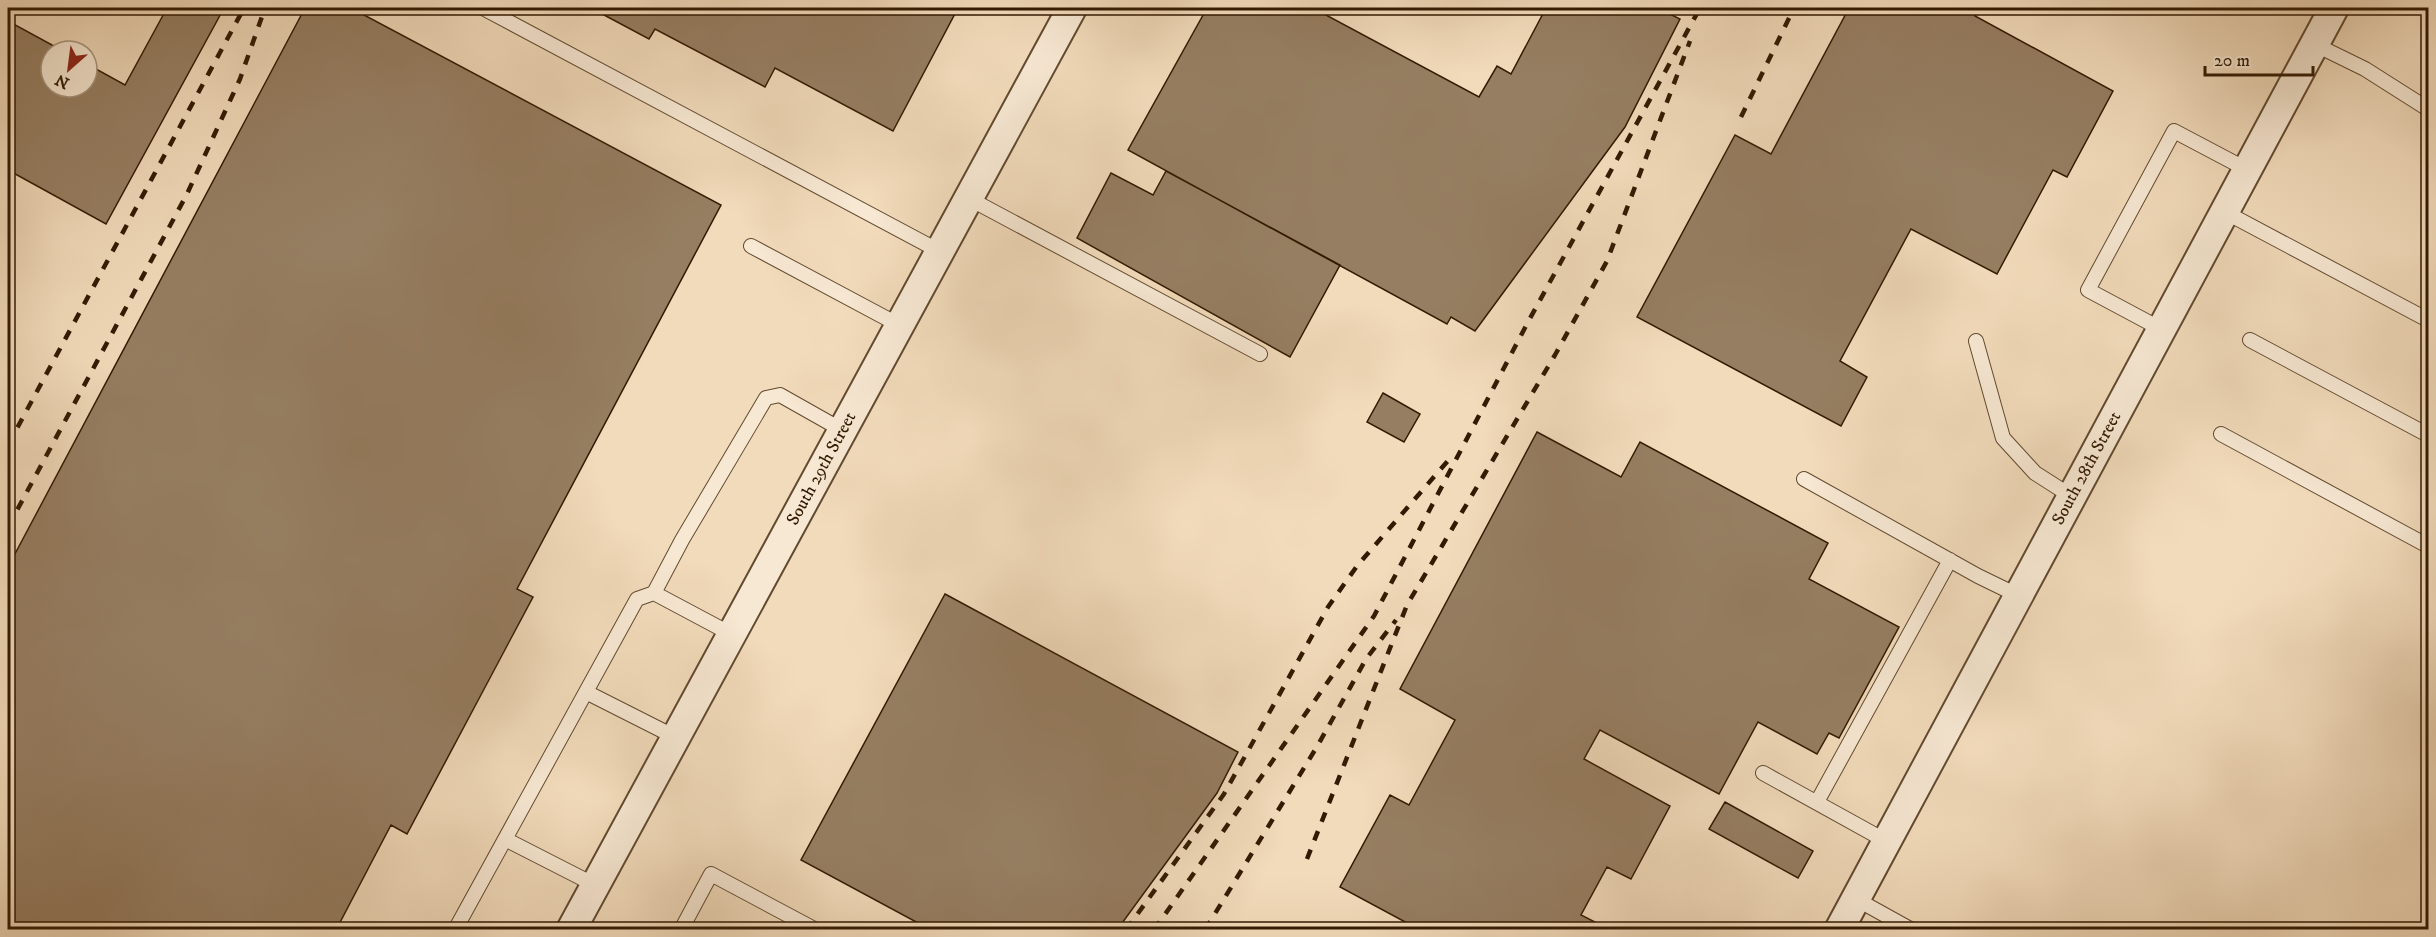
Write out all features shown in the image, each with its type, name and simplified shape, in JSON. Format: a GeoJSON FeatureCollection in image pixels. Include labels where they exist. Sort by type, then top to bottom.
{"type":"FeatureCollection","features":[{"type":"Feature","properties":{"kind":"street","name":"South 29th Street"},"geometry":{"type":"LineString","coordinates":[[571,930],[1072,8]]}},
{"type":"Feature","properties":{"kind":"street","name":"South 28th Street"},"geometry":{"type":"LineString","coordinates":[[1839,930],[2334,8]]}},
{"type":"Feature","properties":{"kind":"lane"},"geometry":{"type":"LineString","coordinates":[[483,8],[939,251]]}},
{"type":"Feature","properties":{"kind":"lane"},"geometry":{"type":"LineString","coordinates":[[2314,44],[2365,69],[2428,109]]}},
{"type":"Feature","properties":{"kind":"lane"},"geometry":{"type":"LineString","coordinates":[[2161,329],[2088,290],[2174,131],[2246,169]]}},
{"type":"Feature","properties":{"kind":"lane"},"geometry":{"type":"LineString","coordinates":[[968,198],[1260,354]]}},
{"type":"Feature","properties":{"kind":"lane"},"geometry":{"type":"LineString","coordinates":[[2223,211],[2428,320]]}},
{"type":"Feature","properties":{"kind":"lane"},"geometry":{"type":"LineString","coordinates":[[751,246],[899,325]]}},
{"type":"Feature","properties":{"kind":"lane"},"geometry":{"type":"LineString","coordinates":[[2250,340],[2428,435]]}},
{"type":"Feature","properties":{"kind":"lane"},"geometry":{"type":"LineString","coordinates":[[1976,341],[2003,438],[2035,473],[2072,496]]}},
{"type":"Feature","properties":{"kind":"lane"},"geometry":{"type":"LineString","coordinates":[[455,930],[637,599],[654,593],[682,540],[766,398],[780,395],[842,430]]}},
{"type":"Feature","properties":{"kind":"lane"},"geometry":{"type":"LineString","coordinates":[[2221,434],[2428,546]]}},
{"type":"Feature","properties":{"kind":"lane"},"geometry":{"type":"LineString","coordinates":[[1804,478],[2017,595]]}},
{"type":"Feature","properties":{"kind":"lane"},"geometry":{"type":"LineString","coordinates":[[1817,802],[1950,560]]}},
{"type":"Feature","properties":{"kind":"lane"},"geometry":{"type":"LineString","coordinates":[[654,593],[731,634]]}},
{"type":"Feature","properties":{"kind":"lane"},"geometry":{"type":"LineString","coordinates":[[586,692],[675,737]]}},
{"type":"Feature","properties":{"kind":"lane"},"geometry":{"type":"LineString","coordinates":[[1762,773],[1886,841]]}},
{"type":"Feature","properties":{"kind":"lane"},"geometry":{"type":"LineString","coordinates":[[505,839],[595,885]]}},
{"type":"Feature","properties":{"kind":"lane"},"geometry":{"type":"LineString","coordinates":[[681,930],[711,874],[816,930]]}},
{"type":"Feature","properties":{"kind":"lane"},"geometry":{"type":"LineString","coordinates":[[1856,898],[1912,930]]}},
{"type":"Feature","properties":{"kind":"building"},"geometry":{"type":"Polygon","coordinates":[[[167,8],[224,8],[106,224],[8,170],[8,21],[41,39],[39,39],[39,99],[99,99],[99,71],[125,85],[167,8]]]}},
{"type":"Feature","properties":{"kind":"building"},"geometry":{"type":"Polygon","coordinates":[[[305,8],[351,8],[721,205],[517,589],[533,597],[407,834],[391,825],[336,930],[8,930],[8,567],[305,8]]]}},
{"type":"Feature","properties":{"kind":"building"},"geometry":{"type":"Polygon","coordinates":[[[591,8],[958,8],[893,131],[775,68],[765,87],[655,29],[649,39],[591,8]]]}},
{"type":"Feature","properties":{"kind":"building"},"geometry":{"type":"Polygon","coordinates":[[[1207,8],[1313,8],[1479,97],[1497,66],[1511,74],[1546,8],[1658,8],[1680,19],[1625,127],[1475,331],[1451,317],[1447,324],[1128,150],[1207,8]]]}},
{"type":"Feature","properties":{"kind":"building"},"geometry":{"type":"Polygon","coordinates":[[[1849,8],[1980,8],[1975,16],[2113,91],[2067,177],[2053,170],[1997,274],[1911,229],[1840,361],[1867,377],[1841,426],[1637,317],[1735,135],[1771,154],[1849,8]]]}},
{"type":"Feature","properties":{"kind":"building"},"geometry":{"type":"Polygon","coordinates":[[[1166,171],[1340,265],[1290,357],[1077,238],[1111,173],[1153,195],[1166,171]]]}},
{"type":"Feature","properties":{"kind":"building"},"geometry":{"type":"Polygon","coordinates":[[[1383,393],[1420,414],[1404,442],[1367,422],[1383,393]]]}},
{"type":"Feature","properties":{"kind":"building"},"geometry":{"type":"Polygon","coordinates":[[[1537,432],[1621,477],[1640,442],[1828,543],[1809,579],[1899,627],[1839,738],[1829,733],[1817,754],[1758,722],[1719,794],[1600,730],[1584,759],[1670,806],[1631,879],[1607,867],[1581,915],[1595,922],[1591,930],[1420,930],[1340,887],[1390,795],[1409,805],[1455,720],[1400,689],[1537,432]]]}},
{"type":"Feature","properties":{"kind":"building"},"geometry":{"type":"Polygon","coordinates":[[[945,594],[1238,752],[1217,793],[1117,930],[931,930],[801,860],[945,594]]]}},
{"type":"Feature","properties":{"kind":"building"},"geometry":{"type":"Polygon","coordinates":[[[1725,802],[1813,851],[1798,878],[1709,829],[1725,802]]]}},
{"type":"Feature","properties":{"kind":"railway"},"geometry":{"type":"LineString","coordinates":[[8,445],[244,8]]}},
{"type":"Feature","properties":{"kind":"railway"},"geometry":{"type":"LineString","coordinates":[[8,527],[187,194],[240,79],[265,8]]}},
{"type":"Feature","properties":{"kind":"railway"},"geometry":{"type":"LineString","coordinates":[[1154,930],[1374,616],[1528,322],[1700,8]]}},
{"type":"Feature","properties":{"kind":"railway"},"geometry":{"type":"LineString","coordinates":[[1741,117],[1794,8]]}},
{"type":"Feature","properties":{"kind":"railway"},"geometry":{"type":"LineString","coordinates":[[1307,859],[1407,605],[1555,355],[1607,261],[1690,41]]}},
{"type":"Feature","properties":{"kind":"railway"},"geometry":{"type":"LineString","coordinates":[[1126,930],[1224,794],[1328,607],[1357,566],[1452,456]]}},
{"type":"Feature","properties":{"kind":"railway"},"geometry":{"type":"LineString","coordinates":[[1205,930],[1318,745],[1366,659],[1396,620]]}}]}
